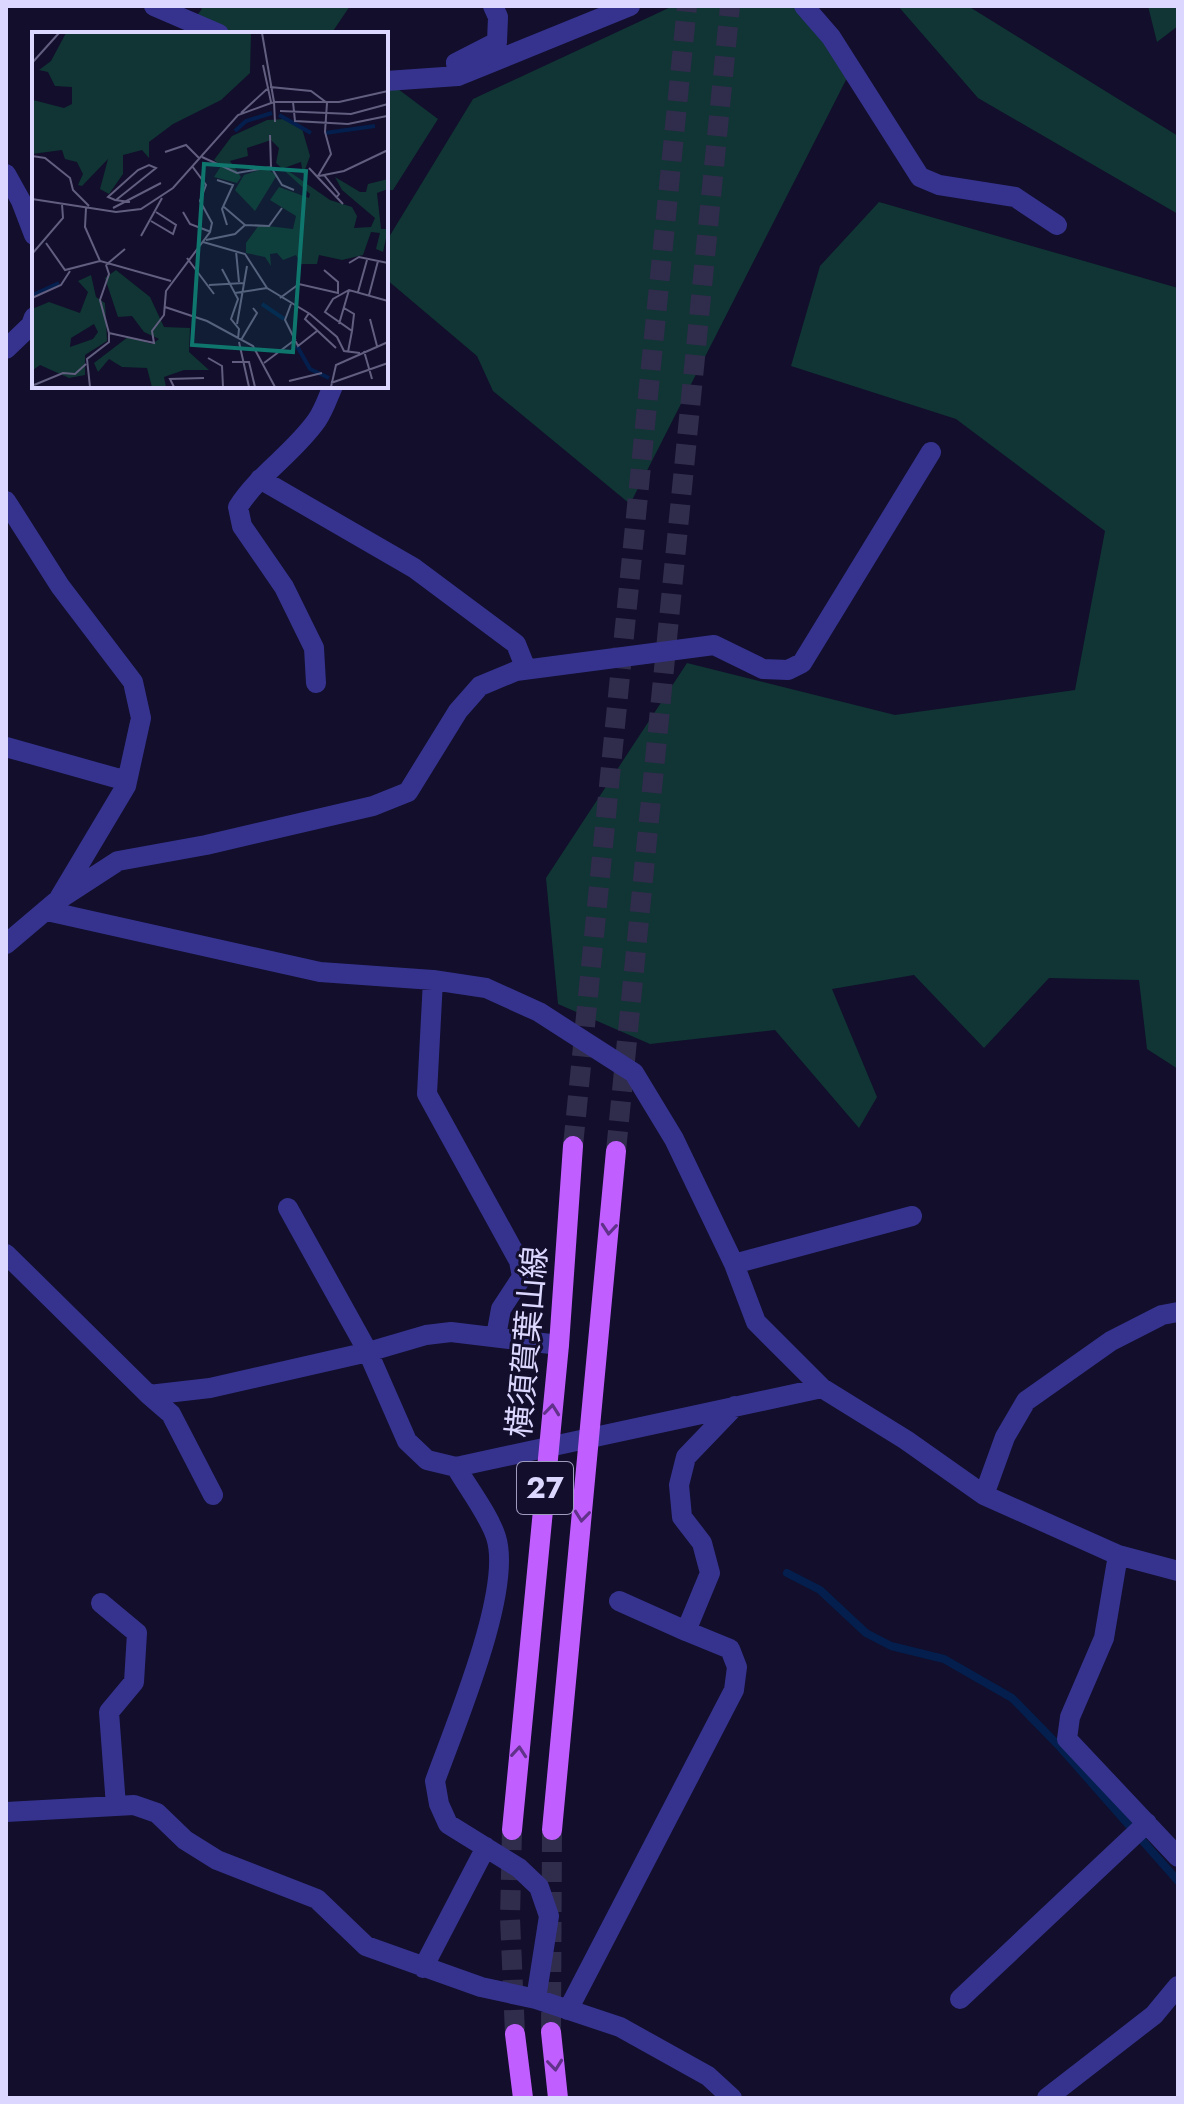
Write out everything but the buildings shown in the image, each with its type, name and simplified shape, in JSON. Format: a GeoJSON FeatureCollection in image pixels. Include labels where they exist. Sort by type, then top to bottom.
{"type":"FeatureCollection","features":[{"type":"Feature","properties":{"kind":"main road","name":"横須賀葉山線"},"geometry":{"type":"LineString","coordinates":[[512,1830],[559,1345],[573,1146]]}},
{"type":"Feature","properties":{"kind":"main road","name":"27"},"geometry":{"type":"LineString","coordinates":[[552,1830],[616,1151]]}},
{"type":"Feature","properties":{"kind":"main road"},"geometry":{"type":"LineString","coordinates":[[551,2032],[558,2098]]}},
{"type":"Feature","properties":{"kind":"main road"},"geometry":{"type":"LineString","coordinates":[[515,2034],[523,2098]]}},
{"type":"Feature","properties":{"kind":"street"},"geometry":{"type":"LineString","coordinates":[[154,6],[214,32]]}},
{"type":"Feature","properties":{"kind":"street"},"geometry":{"type":"LineString","coordinates":[[458,76],[456,63],[497,42],[498,17],[493,6]]}},
{"type":"Feature","properties":{"kind":"street"},"geometry":{"type":"LineString","coordinates":[[388,81],[458,76],[630,6]]}},
{"type":"Feature","properties":{"kind":"street"},"geometry":{"type":"LineString","coordinates":[[804,6],[831,37],[920,177],[939,185],[1015,197],[1057,225]]}},
{"type":"Feature","properties":{"kind":"street"},"geometry":{"type":"LineString","coordinates":[[6,174],[32,230]]}},
{"type":"Feature","properties":{"kind":"street"},"geometry":{"type":"LineString","coordinates":[[6,349],[32,324]]}},
{"type":"Feature","properties":{"kind":"street"},"geometry":{"type":"LineString","coordinates":[[316,683],[314,648],[284,587],[242,526],[238,507],[251,487],[288,455],[319,418],[332,388]]}},
{"type":"Feature","properties":{"kind":"street"},"geometry":{"type":"LineString","coordinates":[[6,944],[52,905],[118,861],[206,845],[373,806],[408,792],[458,711],[480,686],[526,669],[714,645],[763,669],[788,670],[802,663],[931,452]]}},
{"type":"Feature","properties":{"kind":"street"},"geometry":{"type":"LineString","coordinates":[[260,479],[414,568],[516,644],[526,669]]}},
{"type":"Feature","properties":{"kind":"street"},"geometry":{"type":"LineString","coordinates":[[6,501],[60,586],[133,682],[141,718],[126,786],[52,905]]}},
{"type":"Feature","properties":{"kind":"street"},"geometry":{"type":"LineString","coordinates":[[6,747],[127,781]]}},
{"type":"Feature","properties":{"kind":"street"},"geometry":{"type":"LineString","coordinates":[[52,905],[320,972],[433,980],[486,988],[539,1012],[634,1073],[674,1139],[734,1264],[756,1322],[822,1388],[906,1440],[984,1495],[1118,1555],[1178,1571]]}},
{"type":"Feature","properties":{"kind":"street"},"geometry":{"type":"LineString","coordinates":[[433,980],[427,1094],[519,1261],[522,1277],[501,1309],[496,1336]]}},
{"type":"Feature","properties":{"kind":"street"},"geometry":{"type":"LineString","coordinates":[[288,1208],[368,1352],[407,1441],[427,1460],[456,1467],[822,1388]]}},
{"type":"Feature","properties":{"kind":"street"},"geometry":{"type":"LineString","coordinates":[[734,1264],[912,1216]]}},
{"type":"Feature","properties":{"kind":"street"},"geometry":{"type":"LineString","coordinates":[[6,1254],[171,1414],[213,1495]]}},
{"type":"Feature","properties":{"kind":"street"},"geometry":{"type":"LineString","coordinates":[[984,1495],[1005,1437],[1026,1401],[1111,1341],[1162,1315],[1178,1312]]}},
{"type":"Feature","properties":{"kind":"street"},"geometry":{"type":"LineString","coordinates":[[149,1395],[210,1388],[451,1332],[559,1345]]}},
{"type":"Feature","properties":{"kind":"street"},"geometry":{"type":"LineString","coordinates":[[686,1631],[710,1573],[702,1543],[682,1517],[679,1485],[686,1457],[735,1406]]}},
{"type":"Feature","properties":{"kind":"street"},"geometry":{"type":"LineString","coordinates":[[456,1467],[497,1538],[498,1573],[494,1611],[435,1781],[439,1804],[448,1824],[519,1868],[539,1887],[549,1916],[536,1999]]}},
{"type":"Feature","properties":{"kind":"street"},"geometry":{"type":"LineString","coordinates":[[1118,1555],[1104,1638],[1070,1717],[1067,1739],[1178,1857]]}},
{"type":"Feature","properties":{"kind":"street"},"geometry":{"type":"LineString","coordinates":[[568,2010],[734,1690],[737,1667],[730,1649],[619,1601]]}},
{"type":"Feature","properties":{"kind":"street"},"geometry":{"type":"LineString","coordinates":[[101,1603],[137,1633],[134,1682],[109,1712],[116,1806]]}},
{"type":"Feature","properties":{"kind":"street"},"geometry":{"type":"LineString","coordinates":[[6,1812],[134,1805],[157,1813],[185,1840],[217,1860],[317,1899],[366,1946],[481,1987],[536,1999],[620,2027],[708,2076],[732,2098]]}},
{"type":"Feature","properties":{"kind":"street"},"geometry":{"type":"LineString","coordinates":[[960,1999],[1147,1823]]}},
{"type":"Feature","properties":{"kind":"street"},"geometry":{"type":"LineString","coordinates":[[423,1968],[486,1847]]}},
{"type":"Feature","properties":{"kind":"street"},"geometry":{"type":"LineString","coordinates":[[1047,2098],[1154,2015],[1178,1986]]}},
{"type":"Feature","properties":{"kind":"green space"},"geometry":{"type":"Polygon","coordinates":[[[199,6],[350,6],[332,32],[184,32],[202,9],[199,6]]]}},
{"type":"Feature","properties":{"kind":"green space"},"geometry":{"type":"Polygon","coordinates":[[[673,6],[794,6],[849,74],[630,504],[493,391],[477,356],[388,281],[388,239],[473,99],[673,6]]]}},
{"type":"Feature","properties":{"kind":"green space"},"geometry":{"type":"Polygon","coordinates":[[[898,6],[968,6],[1178,136],[1178,214],[978,98],[898,6]]]}},
{"type":"Feature","properties":{"kind":"green space"},"geometry":{"type":"Polygon","coordinates":[[[1148,6],[1178,6],[1178,26],[1157,42],[1148,6]]]}},
{"type":"Feature","properties":{"kind":"green space"},"geometry":{"type":"Polygon","coordinates":[[[388,82],[438,119],[393,190],[388,190],[388,82]]]}},
{"type":"Feature","properties":{"kind":"green space"},"geometry":{"type":"Polygon","coordinates":[[[879,202],[1178,288],[1178,1069],[1147,1049],[1139,980],[1049,978],[984,1048],[914,975],[832,989],[877,1097],[859,1128],[775,1030],[650,1044],[558,1004],[546,878],[687,663],[895,715],[1075,690],[1105,531],[956,419],[791,366],[820,266],[879,202]]]}},
{"type":"Feature","properties":{"kind":"waterway"},"geometry":{"type":"LineString","coordinates":[[787,1573],[820,1590],[866,1633],[891,1646],[944,1659],[1012,1698],[1060,1747],[1178,1881]]}},
{"type":"Feature","properties":{"kind":"tunnel"},"geometry":{"type":"LineString","coordinates":[[573,1146],[687,6]]}},
{"type":"Feature","properties":{"kind":"tunnel"},"geometry":{"type":"LineString","coordinates":[[616,1151],[730,6]]}},
{"type":"Feature","properties":{"kind":"tunnel"},"geometry":{"type":"LineString","coordinates":[[512,1830],[510,1918],[515,2034]]}},
{"type":"Feature","properties":{"kind":"tunnel"},"geometry":{"type":"LineString","coordinates":[[551,2032],[552,1830]]}}]}
